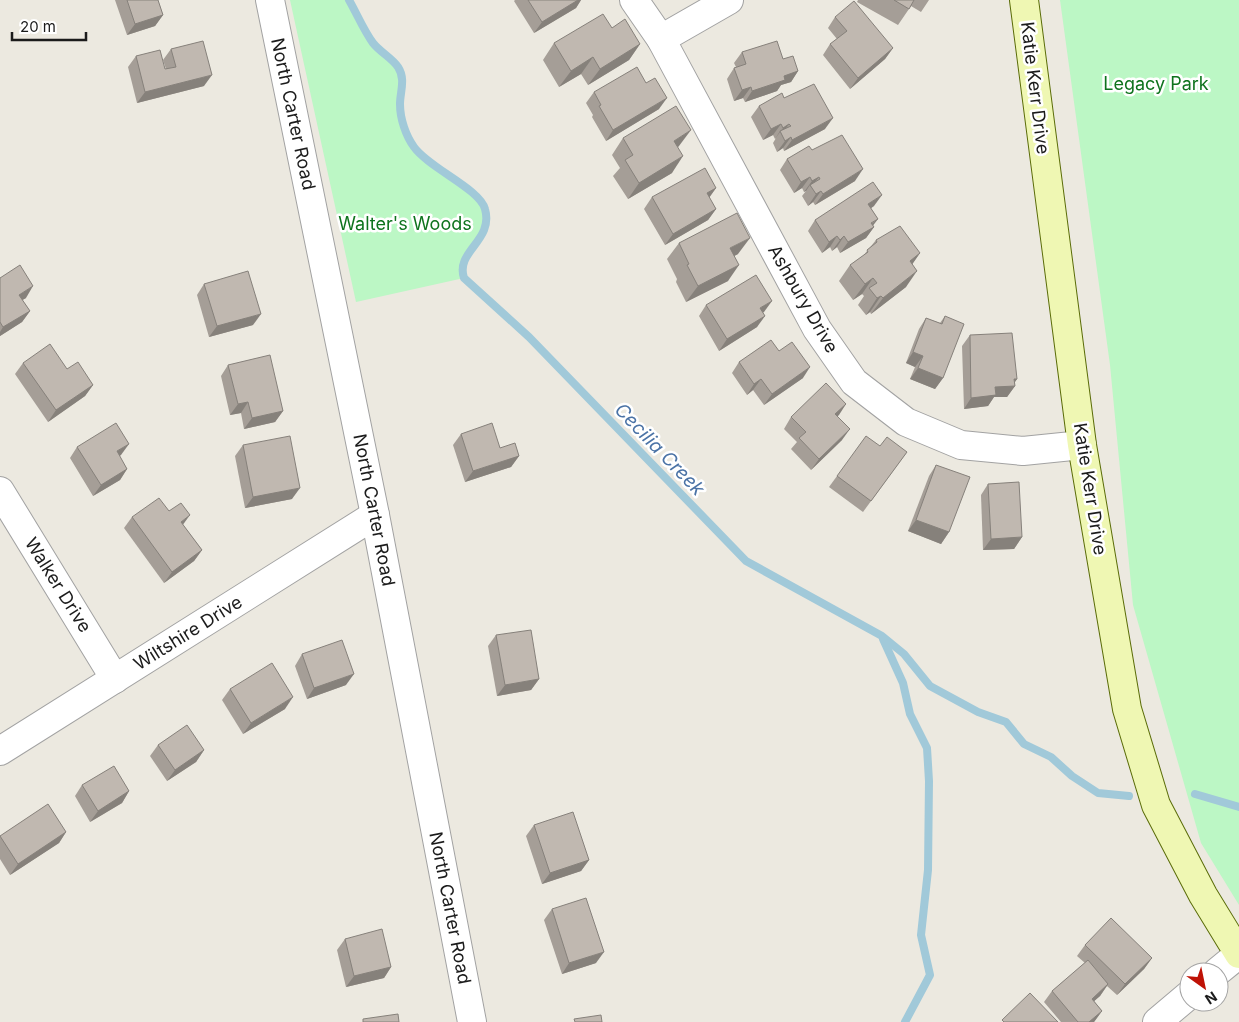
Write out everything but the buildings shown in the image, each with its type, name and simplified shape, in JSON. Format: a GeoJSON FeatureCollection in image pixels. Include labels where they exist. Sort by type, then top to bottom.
{"type":"FeatureCollection","features":[{"type":"Feature","properties":{"kind":"street","name":"North Carter Road"},"geometry":{"type":"LineString","coordinates":[[270,0],[375,515],[472,1022]]}},
{"type":"Feature","properties":{"kind":"street","name":"Ashbury Drive"},"geometry":{"type":"LineString","coordinates":[[634,0],[660,39],[817,329],[854,382],[906,422],[961,446],[1022,451],[1082,445]]}},
{"type":"Feature","properties":{"kind":"street"},"geometry":{"type":"LineString","coordinates":[[660,39],[729,0]]}},
{"type":"Feature","properties":{"kind":"street","name":"Katie Kerr Drive"},"geometry":{"type":"LineString","coordinates":[[1024,0],[1082,445],[1127,709],[1156,805],[1204,895],[1239,954]]}},
{"type":"Feature","properties":{"kind":"street","name":"Walker Drive"},"geometry":{"type":"LineString","coordinates":[[0,491],[115,678]]}},
{"type":"Feature","properties":{"kind":"street","name":"Wiltshire Drive"},"geometry":{"type":"LineString","coordinates":[[0,751],[375,515]]}},
{"type":"Feature","properties":{"kind":"street"},"geometry":{"type":"LineString","coordinates":[[1229,962],[1239,954]]}},
{"type":"Feature","properties":{"kind":"street"},"geometry":{"type":"LineString","coordinates":[[1158,1022],[1179,1004]]}},
{"type":"Feature","properties":{"kind":"green space","name":"Walter's Woods"},"geometry":{"type":"Polygon","coordinates":[[[290,0],[349,0],[373,43],[391,60],[399,71],[401,80],[401,116],[411,143],[421,155],[464,186],[481,201],[485,209],[486,220],[480,238],[465,260],[464,278],[356,302],[290,0]]]}},
{"type":"Feature","properties":{"kind":"green space","name":"Legacy Park"},"geometry":{"type":"Polygon","coordinates":[[[1060,0],[1239,0],[1239,905],[1201,843],[1133,605],[1110,365],[1060,0]]]}},
{"type":"Feature","properties":{"kind":"waterway","name":"Cecilia Creek"},"geometry":{"type":"LineString","coordinates":[[349,0],[373,43],[398,67],[402,76],[401,116],[411,143],[421,155],[474,194],[481,201],[485,209],[486,220],[484,229],[465,260],[464,278],[529,337],[746,561],[882,636],[904,654],[930,686],[978,712],[1006,722],[1024,744],[1051,757],[1072,776],[1098,793],[1129,796]]}},
{"type":"Feature","properties":{"kind":"waterway"},"geometry":{"type":"LineString","coordinates":[[883,639],[903,683],[910,714],[927,748],[929,781],[928,870],[921,935],[930,975],[905,1022]]}},
{"type":"Feature","properties":{"kind":"waterway","name":"Cecilia Creek"},"geometry":{"type":"LineString","coordinates":[[1195,794],[1239,807]]}}]}
